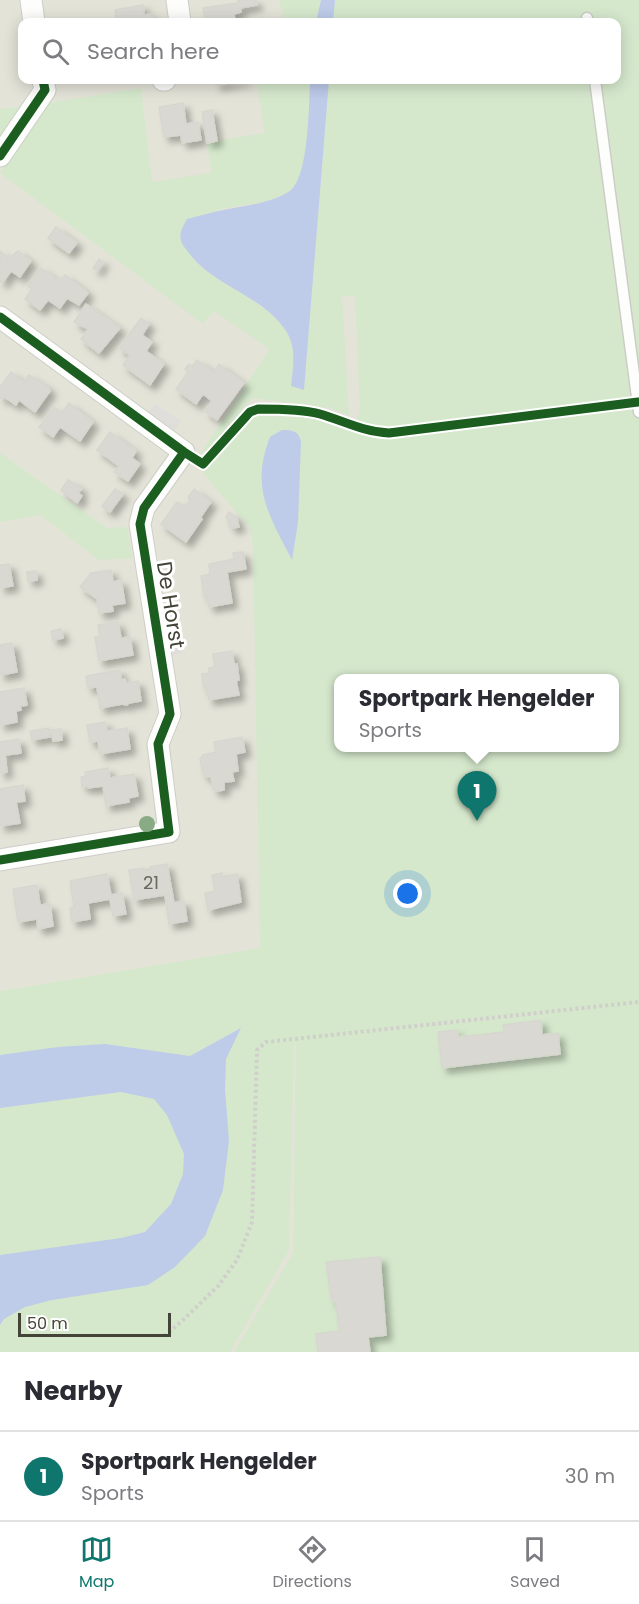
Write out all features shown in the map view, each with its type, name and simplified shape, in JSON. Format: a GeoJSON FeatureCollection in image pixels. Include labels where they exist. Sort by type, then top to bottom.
{"type":"FeatureCollection","features":[{"type":"Feature","properties":{"kind":"street"},"geometry":{"type":"LineString","coordinates":[[31,0],[33,18]]}},
{"type":"Feature","properties":{"kind":"street"},"geometry":{"type":"LineString","coordinates":[[177,0],[179,18]]}},
{"type":"Feature","properties":{"kind":"street"},"geometry":{"type":"LineString","coordinates":[[0,156],[45,90],[44,84]]}},
{"type":"Feature","properties":{"kind":"street","name":"De Horst"},"geometry":{"type":"LineString","coordinates":[[0,317],[184,452],[144,508],[140,524],[170,714],[158,744],[169,832],[0,860]]}},
{"type":"Feature","properties":{"kind":"lane"},"geometry":{"type":"LineString","coordinates":[[597,84],[639,412]]}},
{"type":"Feature","properties":{"kind":"path"},"geometry":{"type":"LineString","coordinates":[[164,1336],[218,1286],[237,1260],[252,1222],[256,1050],[266,1042],[639,1002]]}},
{"type":"Feature","properties":{"kind":"shaded area"},"geometry":{"type":"Polygon","coordinates":[[[0,0],[639,0],[639,1352],[0,1352],[0,0]]]}},
{"type":"Feature","properties":{"kind":"shaded area"},"geometry":{"type":"Polygon","coordinates":[[[155,404],[181,421],[171,435],[145,417],[155,404]]]}},
{"type":"Feature","properties":{"kind":"shaded area"},"geometry":{"type":"Polygon","coordinates":[[[179,623],[183,653],[167,656],[163,625],[179,623]]]}},
{"type":"Feature","properties":{"kind":"green space"},"geometry":{"type":"Polygon","coordinates":[[[279,0],[321,0],[317,18],[284,17],[279,0]]]}},
{"type":"Feature","properties":{"kind":"green space"},"geometry":{"type":"Polygon","coordinates":[[[335,0],[639,0],[639,1352],[234,1352],[293,1253],[296,1041],[294,1046],[289,1250],[230,1352],[0,1352],[0,991],[260,948],[253,545],[250,528],[203,473],[257,415],[319,419],[349,430],[360,412],[355,295],[342,297],[349,415],[329,408],[252,398],[211,447],[200,454],[270,349],[214,311],[203,324],[0,173],[48,103],[141,88],[152,182],[211,173],[207,142],[265,133],[257,84],[310,84],[306,153],[301,176],[295,186],[287,193],[264,202],[215,211],[202,220],[181,242],[205,270],[258,304],[282,325],[294,353],[291,386],[304,390],[329,84],[621,84],[621,18],[333,18],[335,0]],[[270,437],[263,469],[266,500],[292,559],[298,523],[270,437]]]}},
{"type":"Feature","properties":{"kind":"green space"},"geometry":{"type":"Polygon","coordinates":[[[27,106],[0,142],[0,109],[27,106]]]}},
{"type":"Feature","properties":{"kind":"green space"},"geometry":{"type":"Polygon","coordinates":[[[0,453],[107,528],[127,527],[132,558],[99,560],[40,515],[0,522],[0,453]]]}},
{"type":"Feature","properties":{"kind":"water"},"geometry":{"type":"Polygon","coordinates":[[[321,0],[335,0],[333,18],[317,18],[321,0]]]}},
{"type":"Feature","properties":{"kind":"water"},"geometry":{"type":"Polygon","coordinates":[[[310,84],[329,84],[304,390],[291,386],[292,344],[286,331],[265,308],[199,265],[183,246],[181,235],[187,219],[263,202],[290,191],[301,171],[308,122],[310,84]]]}},
{"type":"Feature","properties":{"kind":"water"},"geometry":{"type":"Polygon","coordinates":[[[282,430],[295,432],[299,435],[301,442],[298,523],[292,560],[270,515],[262,486],[264,455],[270,437],[282,430]]]}},
{"type":"Feature","properties":{"kind":"water"},"geometry":{"type":"Polygon","coordinates":[[[241,1028],[226,1059],[225,1090],[229,1141],[223,1190],[205,1236],[175,1267],[148,1285],[52,1300],[25,1307],[4,1319],[0,1325],[0,1255],[121,1238],[145,1232],[171,1204],[183,1174],[184,1154],[167,1115],[154,1099],[121,1092],[0,1108],[0,1055],[58,1047],[105,1044],[190,1056],[241,1028]]]}},
{"type":"Feature","properties":{"kind":"building"},"geometry":{"type":"Polygon","coordinates":[[[238,0],[256,0],[257,5],[240,8],[241,12],[234,14],[234,18],[205,18],[203,8],[238,3],[238,0]]]}},
{"type":"Feature","properties":{"kind":"building"},"geometry":{"type":"Polygon","coordinates":[[[143,5],[144,15],[152,14],[152,18],[116,18],[115,10],[143,5]]]}},
{"type":"Feature","properties":{"kind":"building"},"geometry":{"type":"Polygon","coordinates":[[[183,103],[186,124],[198,122],[201,140],[182,143],[181,135],[164,137],[159,107],[183,103]]]}},
{"type":"Feature","properties":{"kind":"building"},"geometry":{"type":"Polygon","coordinates":[[[212,110],[217,141],[207,143],[202,112],[212,110]]]}},
{"type":"Feature","properties":{"kind":"building"},"geometry":{"type":"Polygon","coordinates":[[[56,227],[77,243],[69,253],[48,238],[56,227]]]}},
{"type":"Feature","properties":{"kind":"building"},"geometry":{"type":"Polygon","coordinates":[[[0,251],[9,258],[18,251],[31,261],[20,277],[11,271],[2,283],[0,281],[0,251]]]}},
{"type":"Feature","properties":{"kind":"building"},"geometry":{"type":"Polygon","coordinates":[[[99,259],[103,262],[97,271],[93,268],[99,259]]]}},
{"type":"Feature","properties":{"kind":"building"},"geometry":{"type":"Polygon","coordinates":[[[41,268],[60,281],[65,275],[88,293],[79,305],[67,298],[60,308],[48,300],[40,310],[25,299],[32,289],[28,286],[41,268]]]}},
{"type":"Feature","properties":{"kind":"building"},"geometry":{"type":"Polygon","coordinates":[[[86,304],[120,328],[99,353],[81,339],[88,329],[74,322],[86,304]]]}},
{"type":"Feature","properties":{"kind":"building"},"geometry":{"type":"Polygon","coordinates":[[[141,318],[149,324],[142,335],[152,342],[146,351],[164,364],[150,385],[123,365],[130,355],[119,348],[141,318]]]}},
{"type":"Feature","properties":{"kind":"building"},"geometry":{"type":"Polygon","coordinates":[[[197,360],[214,372],[219,364],[244,383],[217,420],[205,411],[212,401],[203,394],[196,404],[176,389],[188,372],[185,369],[189,364],[192,367],[197,360]]]}},
{"type":"Feature","properties":{"kind":"building"},"geometry":{"type":"Polygon","coordinates":[[[11,372],[24,382],[29,375],[48,387],[50,391],[35,412],[19,400],[16,405],[4,397],[0,398],[0,387],[11,372]]]}},
{"type":"Feature","properties":{"kind":"building"},"geometry":{"type":"Polygon","coordinates":[[[69,403],[93,422],[80,441],[60,427],[53,437],[39,427],[54,407],[62,413],[69,403]]]}},
{"type":"Feature","properties":{"kind":"building"},"geometry":{"type":"Polygon","coordinates":[[[110,432],[136,451],[132,458],[140,464],[128,481],[114,472],[119,466],[97,450],[110,432]]]}},
{"type":"Feature","properties":{"kind":"building"},"geometry":{"type":"Polygon","coordinates":[[[68,480],[82,489],[78,493],[82,496],[77,503],[61,490],[68,480]]]}},
{"type":"Feature","properties":{"kind":"building"},"geometry":{"type":"Polygon","coordinates":[[[115,489],[123,494],[110,512],[102,506],[115,489]]]}},
{"type":"Feature","properties":{"kind":"building"},"geometry":{"type":"Polygon","coordinates":[[[194,489],[211,502],[186,542],[161,524],[177,502],[185,507],[194,489]]]}},
{"type":"Feature","properties":{"kind":"building"},"geometry":{"type":"Polygon","coordinates":[[[229,512],[237,518],[239,527],[232,528],[226,517],[229,512]]]}},
{"type":"Feature","properties":{"kind":"building"},"geometry":{"type":"Polygon","coordinates":[[[243,552],[246,569],[227,572],[232,603],[209,607],[207,595],[204,596],[201,576],[210,574],[209,564],[234,559],[233,553],[243,552]]]}},
{"type":"Feature","properties":{"kind":"building"},"geometry":{"type":"Polygon","coordinates":[[[9,564],[13,586],[0,588],[0,565],[9,564]]]}},
{"type":"Feature","properties":{"kind":"building"},"geometry":{"type":"Polygon","coordinates":[[[111,570],[113,582],[121,580],[125,603],[112,605],[113,611],[99,613],[97,599],[80,587],[91,573],[111,570]]]}},
{"type":"Feature","properties":{"kind":"building"},"geometry":{"type":"Polygon","coordinates":[[[36,571],[37,580],[28,581],[27,572],[36,571]]]}},
{"type":"Feature","properties":{"kind":"building"},"geometry":{"type":"Polygon","coordinates":[[[118,622],[121,638],[130,637],[133,655],[99,661],[95,637],[100,636],[98,625],[118,622]]]}},
{"type":"Feature","properties":{"kind":"building"},"geometry":{"type":"Polygon","coordinates":[[[61,629],[63,638],[53,640],[51,631],[61,629]]]}},
{"type":"Feature","properties":{"kind":"building"},"geometry":{"type":"Polygon","coordinates":[[[12,643],[17,672],[0,675],[0,645],[12,643]]]}},
{"type":"Feature","properties":{"kind":"building"},"geometry":{"type":"Polygon","coordinates":[[[232,651],[234,664],[237,664],[239,680],[236,681],[239,695],[209,700],[206,686],[203,686],[202,674],[209,673],[209,668],[215,667],[213,654],[232,651]]]}},
{"type":"Feature","properties":{"kind":"building"},"geometry":{"type":"Polygon","coordinates":[[[120,670],[121,680],[125,679],[126,683],[138,681],[141,701],[100,708],[97,687],[88,688],[86,676],[120,670]]]}},
{"type":"Feature","properties":{"kind":"building"},"geometry":{"type":"Polygon","coordinates":[[[24,688],[27,705],[20,706],[21,710],[16,711],[17,722],[0,725],[0,692],[24,688]]]}},
{"type":"Feature","properties":{"kind":"building"},"geometry":{"type":"Polygon","coordinates":[[[105,722],[107,731],[127,728],[130,749],[100,754],[98,741],[90,742],[87,725],[105,722]]]}},
{"type":"Feature","properties":{"kind":"building"},"geometry":{"type":"Polygon","coordinates":[[[49,728],[50,737],[32,740],[30,731],[49,728]]]}},
{"type":"Feature","properties":{"kind":"building"},"geometry":{"type":"Polygon","coordinates":[[[61,729],[62,740],[53,741],[51,730],[61,729]]]}},
{"type":"Feature","properties":{"kind":"building"},"geometry":{"type":"Polygon","coordinates":[[[242,737],[245,752],[236,754],[238,771],[232,772],[234,781],[224,782],[224,790],[216,791],[213,789],[211,777],[203,774],[200,759],[203,755],[216,752],[214,742],[242,737]]]}},
{"type":"Feature","properties":{"kind":"building"},"geometry":{"type":"Polygon","coordinates":[[[19,739],[21,753],[5,755],[7,772],[0,773],[0,742],[19,739]]]}},
{"type":"Feature","properties":{"kind":"building"},"geometry":{"type":"Polygon","coordinates":[[[108,768],[110,778],[134,774],[138,796],[128,798],[129,802],[106,806],[103,786],[82,787],[81,777],[86,776],[85,772],[108,768]]]}},
{"type":"Feature","properties":{"kind":"building"},"geometry":{"type":"Polygon","coordinates":[[[23,785],[25,801],[16,802],[20,823],[0,826],[0,789],[23,785]]]}},
{"type":"Feature","properties":{"kind":"building"},"geometry":{"type":"Polygon","coordinates":[[[167,864],[174,903],[184,901],[187,921],[169,924],[165,895],[134,900],[129,870],[144,868],[144,870],[167,864]]]}},
{"type":"Feature","properties":{"kind":"building"},"geometry":{"type":"Polygon","coordinates":[[[222,873],[222,877],[237,874],[241,902],[208,910],[205,893],[215,891],[212,875],[222,873]]]}},
{"type":"Feature","properties":{"kind":"building"},"geometry":{"type":"Polygon","coordinates":[[[107,874],[111,895],[122,893],[126,914],[113,916],[110,899],[88,903],[90,919],[72,922],[70,908],[74,907],[70,881],[107,874]]]}},
{"type":"Feature","properties":{"kind":"building"},"geometry":{"type":"Polygon","coordinates":[[[37,885],[40,905],[50,904],[53,926],[38,929],[37,919],[18,922],[13,889],[37,885]]]}},
{"type":"Feature","properties":{"kind":"building"},"geometry":{"type":"Polygon","coordinates":[[[541,1020],[542,1035],[558,1033],[560,1054],[442,1068],[438,1032],[457,1030],[458,1037],[504,1032],[503,1025],[541,1020]]]}},
{"type":"Feature","properties":{"kind":"building"},"geometry":{"type":"Polygon","coordinates":[[[380,1257],[386,1335],[368,1337],[370,1352],[318,1352],[316,1334],[339,1331],[336,1302],[332,1302],[326,1262],[380,1257]]]}},
{"type":"Feature","properties":{"kind":"cycle path"},"geometry":{"type":"LineString","coordinates":[[0,156],[45,90],[44,84]]}},
{"type":"Feature","properties":{"kind":"cycle path"},"geometry":{"type":"LineString","coordinates":[[0,317],[203,464],[250,412],[258,409],[313,412],[363,428],[389,433],[638,402]]}},
{"type":"Feature","properties":{"kind":"cycle path"},"geometry":{"type":"LineString","coordinates":[[0,860],[169,832],[158,744],[170,714],[140,524],[144,508],[184,452]]}},
{"type":"Feature","properties":{"kind":"place","name":"Sportpark Hengelder"},"geometry":{"type":"Point","coordinates":[477,821]}}]}
